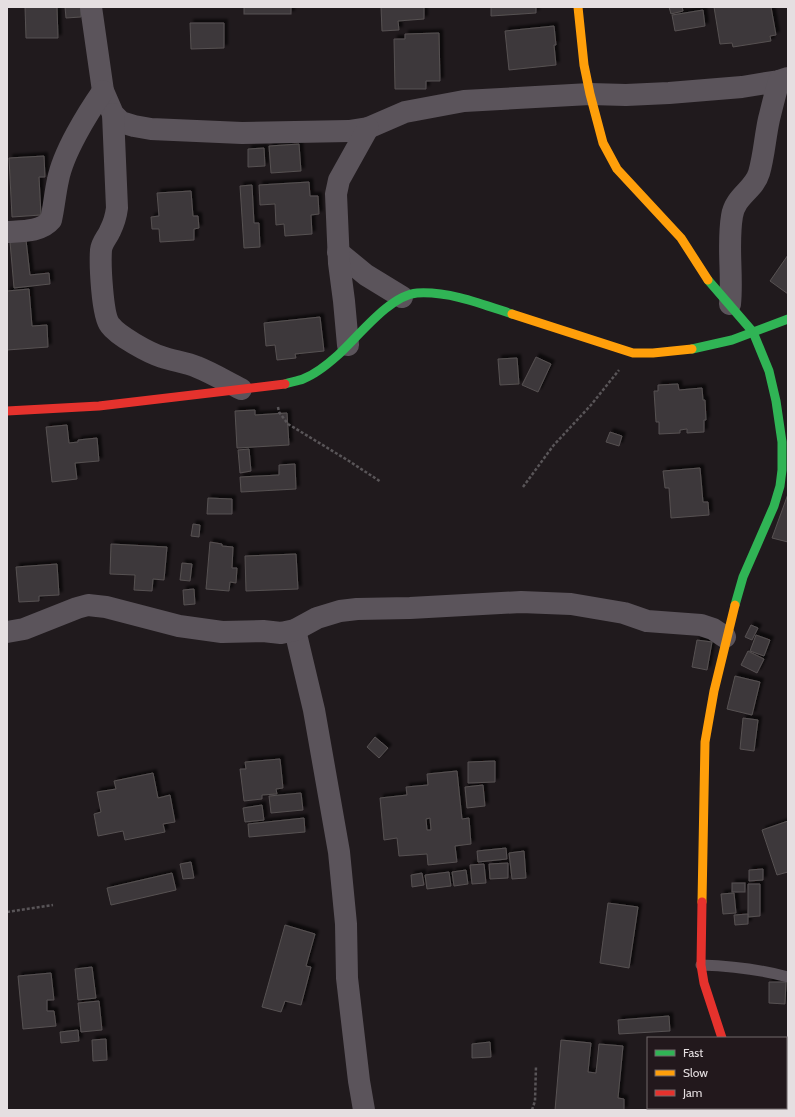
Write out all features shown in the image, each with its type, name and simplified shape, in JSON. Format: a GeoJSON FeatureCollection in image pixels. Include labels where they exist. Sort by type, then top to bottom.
{"type":"FeatureCollection","features":[{"type":"Feature","properties":{"kind":"street"},"geometry":{"type":"LineString","coordinates":[[91,7],[103,91],[113,114],[117,208],[115,220],[103,243],[101,251],[102,284],[107,318],[110,325],[118,332],[146,349],[162,357],[197,367],[241,389]]}},
{"type":"Feature","properties":{"kind":"street"},"geometry":{"type":"LineString","coordinates":[[578,7],[584,65],[603,143],[617,169],[681,238],[707,279],[753,332],[769,371],[776,401],[782,442],[782,470],[777,497],[743,576],[725,637],[705,742],[701,965],[704,983],[722,1037]]}},
{"type":"Feature","properties":{"kind":"street"},"geometry":{"type":"LineString","coordinates":[[113,114],[122,122],[151,129],[242,133],[349,131],[368,128],[405,112],[464,101],[590,94],[626,95],[669,93],[742,87],[783,80],[769,120],[759,175],[754,184],[739,198],[732,214],[729,239],[730,304]]}},
{"type":"Feature","properties":{"kind":"street"},"geometry":{"type":"LineString","coordinates":[[7,232],[33,230],[51,220],[58,179],[68,150],[91,107],[103,91]]}},
{"type":"Feature","properties":{"kind":"street"},"geometry":{"type":"LineString","coordinates":[[348,346],[338,252],[336,194],[339,180],[368,128]]}},
{"type":"Feature","properties":{"kind":"street"},"geometry":{"type":"LineString","coordinates":[[338,252],[366,276],[402,297]]}},
{"type":"Feature","properties":{"kind":"street"},"geometry":{"type":"LineString","coordinates":[[7,411],[99,406],[280,385],[294,382],[303,379],[323,367],[348,346],[378,315],[402,297],[415,293],[430,293],[467,299],[633,353],[650,354],[720,343],[788,319]]}},
{"type":"Feature","properties":{"kind":"street"},"geometry":{"type":"LineString","coordinates":[[7,632],[24,629],[88,605],[106,607],[179,626],[204,630],[222,632],[263,631],[281,633],[295,630],[317,618],[340,611],[521,602],[571,604],[624,613],[647,621],[701,625],[725,637]]}},
{"type":"Feature","properties":{"kind":"street"},"geometry":{"type":"LineString","coordinates":[[295,630],[314,710],[339,852],[346,924],[348,978],[358,1081],[364,1110]]}},
{"type":"Feature","properties":{"kind":"lane"},"geometry":{"type":"LineString","coordinates":[[701,965],[744,968],[770,972],[788,977]]}},
{"type":"Feature","properties":{"kind":"path"},"geometry":{"type":"LineString","coordinates":[[523,487],[553,446],[591,405],[633,353]]}},
{"type":"Feature","properties":{"kind":"path"},"geometry":{"type":"LineString","coordinates":[[294,382],[279,400],[279,412],[288,424],[381,482]]}},
{"type":"Feature","properties":{"kind":"path"},"geometry":{"type":"LineString","coordinates":[[7,912],[53,905]]}},
{"type":"Feature","properties":{"kind":"path"},"geometry":{"type":"LineString","coordinates":[[532,1110],[536,1102],[536,1066]]}},
{"type":"Feature","properties":{"kind":"building"},"geometry":{"type":"Polygon","coordinates":[[[25,7],[57,7],[58,38],[26,38],[25,7]]]}},
{"type":"Feature","properties":{"kind":"building"},"geometry":{"type":"Polygon","coordinates":[[[65,7],[81,7],[81,17],[66,18],[65,7]]]}},
{"type":"Feature","properties":{"kind":"building"},"geometry":{"type":"Polygon","coordinates":[[[244,7],[291,7],[291,14],[244,14],[244,7]]]}},
{"type":"Feature","properties":{"kind":"building"},"geometry":{"type":"Polygon","coordinates":[[[381,7],[424,7],[424,19],[398,21],[399,30],[382,31],[381,7]]]}},
{"type":"Feature","properties":{"kind":"building"},"geometry":{"type":"Polygon","coordinates":[[[491,7],[536,7],[536,13],[491,16],[491,7]]]}},
{"type":"Feature","properties":{"kind":"building"},"geometry":{"type":"Polygon","coordinates":[[[669,7],[682,7],[683,11],[671,14],[669,7]]]}},
{"type":"Feature","properties":{"kind":"building"},"geometry":{"type":"Polygon","coordinates":[[[714,7],[771,7],[776,35],[770,36],[771,41],[733,47],[732,43],[720,44],[714,7]]]}},
{"type":"Feature","properties":{"kind":"building"},"geometry":{"type":"Polygon","coordinates":[[[703,10],[705,26],[675,31],[672,15],[703,10]]]}},
{"type":"Feature","properties":{"kind":"building"},"geometry":{"type":"Polygon","coordinates":[[[190,23],[224,23],[224,48],[191,49],[190,23]]]}},
{"type":"Feature","properties":{"kind":"building"},"geometry":{"type":"Polygon","coordinates":[[[554,26],[556,65],[509,70],[505,31],[554,26]]]}},
{"type":"Feature","properties":{"kind":"building"},"geometry":{"type":"Polygon","coordinates":[[[439,33],[440,81],[426,81],[426,89],[395,89],[394,39],[405,39],[405,34],[439,33]]]}},
{"type":"Feature","properties":{"kind":"building"},"geometry":{"type":"Polygon","coordinates":[[[299,144],[301,171],[271,173],[269,146],[299,144]]]}},
{"type":"Feature","properties":{"kind":"building"},"geometry":{"type":"Polygon","coordinates":[[[264,148],[265,166],[248,167],[248,149],[264,148]]]}},
{"type":"Feature","properties":{"kind":"building"},"geometry":{"type":"Polygon","coordinates":[[[44,156],[45,177],[39,177],[41,215],[12,217],[9,158],[44,156]]]}},
{"type":"Feature","properties":{"kind":"building"},"geometry":{"type":"Polygon","coordinates":[[[309,182],[310,196],[318,196],[319,214],[311,215],[312,234],[285,236],[284,224],[276,225],[275,204],[260,205],[259,185],[309,182]]]}},
{"type":"Feature","properties":{"kind":"building"},"geometry":{"type":"Polygon","coordinates":[[[252,185],[254,223],[259,223],[260,247],[244,248],[240,186],[252,185]]]}},
{"type":"Feature","properties":{"kind":"building"},"geometry":{"type":"Polygon","coordinates":[[[191,191],[193,216],[198,216],[199,228],[194,229],[194,240],[160,242],[159,229],[152,229],[151,217],[159,216],[157,193],[191,191]]]}},
{"type":"Feature","properties":{"kind":"building"},"geometry":{"type":"Polygon","coordinates":[[[26,240],[30,275],[49,273],[50,284],[14,288],[10,242],[26,240]]]}},
{"type":"Feature","properties":{"kind":"building"},"geometry":{"type":"Polygon","coordinates":[[[788,255],[788,294],[770,281],[788,255]]]}},
{"type":"Feature","properties":{"kind":"building"},"geometry":{"type":"Polygon","coordinates":[[[29,289],[32,326],[47,325],[48,347],[7,350],[7,291],[29,289]]]}},
{"type":"Feature","properties":{"kind":"building"},"geometry":{"type":"Polygon","coordinates":[[[320,317],[324,351],[295,354],[296,358],[277,360],[275,345],[266,346],[264,323],[320,317]]]}},
{"type":"Feature","properties":{"kind":"building"},"geometry":{"type":"Polygon","coordinates":[[[536,357],[551,364],[538,392],[522,385],[536,357]]]}},
{"type":"Feature","properties":{"kind":"building"},"geometry":{"type":"Polygon","coordinates":[[[517,358],[519,384],[500,385],[498,359],[517,358]]]}},
{"type":"Feature","properties":{"kind":"building"},"geometry":{"type":"Polygon","coordinates":[[[678,384],[679,390],[702,388],[703,400],[705,400],[706,420],[704,420],[704,432],[687,433],[687,429],[680,430],[680,433],[659,434],[659,422],[656,422],[654,391],[658,391],[658,385],[678,384]]]}},
{"type":"Feature","properties":{"kind":"building"},"geometry":{"type":"Polygon","coordinates":[[[255,410],[255,415],[287,413],[289,445],[237,448],[235,411],[255,410]]]}},
{"type":"Feature","properties":{"kind":"building"},"geometry":{"type":"Polygon","coordinates":[[[67,425],[69,443],[78,442],[78,440],[97,438],[99,461],[75,463],[77,479],[52,482],[46,427],[67,425]]]}},
{"type":"Feature","properties":{"kind":"building"},"geometry":{"type":"Polygon","coordinates":[[[610,432],[622,436],[619,446],[606,442],[610,432]]]}},
{"type":"Feature","properties":{"kind":"building"},"geometry":{"type":"Polygon","coordinates":[[[249,449],[251,471],[240,473],[238,450],[249,449]]]}},
{"type":"Feature","properties":{"kind":"building"},"geometry":{"type":"Polygon","coordinates":[[[295,464],[296,489],[241,492],[240,477],[279,475],[279,465],[295,464]]]}},
{"type":"Feature","properties":{"kind":"building"},"geometry":{"type":"Polygon","coordinates":[[[700,468],[703,502],[708,502],[709,515],[671,518],[669,488],[665,488],[663,471],[700,468]]]}},
{"type":"Feature","properties":{"kind":"building"},"geometry":{"type":"Polygon","coordinates":[[[788,494],[788,542],[772,538],[788,494]]]}},
{"type":"Feature","properties":{"kind":"building"},"geometry":{"type":"Polygon","coordinates":[[[208,498],[232,499],[232,514],[207,514],[208,498]]]}},
{"type":"Feature","properties":{"kind":"building"},"geometry":{"type":"Polygon","coordinates":[[[193,524],[200,525],[199,537],[191,536],[193,524]]]}},
{"type":"Feature","properties":{"kind":"building"},"geometry":{"type":"Polygon","coordinates":[[[210,542],[222,544],[222,546],[233,547],[232,568],[237,568],[236,583],[230,582],[229,591],[206,589],[210,542]]]}},
{"type":"Feature","properties":{"kind":"building"},"geometry":{"type":"Polygon","coordinates":[[[111,544],[167,547],[164,580],[153,579],[152,591],[134,590],[135,575],[110,574],[111,544]]]}},
{"type":"Feature","properties":{"kind":"building"},"geometry":{"type":"Polygon","coordinates":[[[296,554],[298,589],[246,591],[245,556],[296,554]]]}},
{"type":"Feature","properties":{"kind":"building"},"geometry":{"type":"Polygon","coordinates":[[[182,563],[192,564],[190,581],[180,580],[182,563]]]}},
{"type":"Feature","properties":{"kind":"building"},"geometry":{"type":"Polygon","coordinates":[[[57,564],[59,595],[39,596],[39,601],[19,602],[16,567],[57,564]]]}},
{"type":"Feature","properties":{"kind":"building"},"geometry":{"type":"Polygon","coordinates":[[[194,589],[195,604],[184,605],[183,590],[194,589]]]}},
{"type":"Feature","properties":{"kind":"building"},"geometry":{"type":"Polygon","coordinates":[[[751,625],[758,628],[752,640],[745,637],[751,625]]]}},
{"type":"Feature","properties":{"kind":"building"},"geometry":{"type":"Polygon","coordinates":[[[756,635],[770,640],[764,656],[750,651],[756,635]]]}},
{"type":"Feature","properties":{"kind":"building"},"geometry":{"type":"Polygon","coordinates":[[[697,640],[712,642],[707,670],[692,667],[697,640]]]}},
{"type":"Feature","properties":{"kind":"building"},"geometry":{"type":"Polygon","coordinates":[[[748,651],[764,659],[757,673],[741,665],[748,651]]]}},
{"type":"Feature","properties":{"kind":"building"},"geometry":{"type":"Polygon","coordinates":[[[735,676],[760,682],[752,715],[727,709],[735,676]]]}},
{"type":"Feature","properties":{"kind":"building"},"geometry":{"type":"Polygon","coordinates":[[[743,718],[758,720],[754,751],[740,749],[743,718]]]}},
{"type":"Feature","properties":{"kind":"building"},"geometry":{"type":"Polygon","coordinates":[[[375,737],[388,748],[379,758],[367,747],[375,737]]]}},
{"type":"Feature","properties":{"kind":"building"},"geometry":{"type":"Polygon","coordinates":[[[280,759],[283,788],[276,789],[277,794],[262,795],[262,799],[244,801],[240,769],[246,769],[245,762],[280,759]]]}},
{"type":"Feature","properties":{"kind":"building"},"geometry":{"type":"Polygon","coordinates":[[[495,761],[495,782],[468,783],[468,762],[495,761]]]}},
{"type":"Feature","properties":{"kind":"building"},"geometry":{"type":"Polygon","coordinates":[[[457,771],[462,819],[469,818],[471,844],[455,846],[457,862],[428,865],[427,854],[399,856],[397,838],[384,840],[380,798],[407,795],[406,787],[428,785],[427,774],[457,771]],[[430,818],[426,819],[427,830],[431,830],[430,818]]]}},
{"type":"Feature","properties":{"kind":"building"},"geometry":{"type":"Polygon","coordinates":[[[153,773],[158,798],[170,795],[175,822],[163,824],[165,832],[125,840],[123,831],[98,836],[94,814],[101,812],[97,792],[116,789],[114,781],[153,773]]]}},
{"type":"Feature","properties":{"kind":"building"},"geometry":{"type":"Polygon","coordinates":[[[483,785],[485,806],[467,808],[465,787],[483,785]]]}},
{"type":"Feature","properties":{"kind":"building"},"geometry":{"type":"Polygon","coordinates":[[[301,793],[303,810],[271,813],[269,796],[301,793]]]}},
{"type":"Feature","properties":{"kind":"building"},"geometry":{"type":"Polygon","coordinates":[[[262,805],[264,820],[245,822],[243,808],[262,805]]]}},
{"type":"Feature","properties":{"kind":"building"},"geometry":{"type":"Polygon","coordinates":[[[304,818],[305,832],[249,837],[248,824],[304,818]]]}},
{"type":"Feature","properties":{"kind":"building"},"geometry":{"type":"Polygon","coordinates":[[[788,821],[788,872],[777,875],[762,830],[788,821]]]}},
{"type":"Feature","properties":{"kind":"building"},"geometry":{"type":"Polygon","coordinates":[[[506,848],[507,859],[478,862],[477,851],[506,848]]]}},
{"type":"Feature","properties":{"kind":"building"},"geometry":{"type":"Polygon","coordinates":[[[524,851],[526,878],[512,879],[509,853],[524,851]]]}},
{"type":"Feature","properties":{"kind":"building"},"geometry":{"type":"Polygon","coordinates":[[[191,862],[194,878],[183,879],[180,864],[191,862]]]}},
{"type":"Feature","properties":{"kind":"building"},"geometry":{"type":"Polygon","coordinates":[[[508,863],[508,878],[490,879],[489,864],[508,863]]]}},
{"type":"Feature","properties":{"kind":"building"},"geometry":{"type":"Polygon","coordinates":[[[484,864],[486,883],[472,884],[470,865],[484,864]]]}},
{"type":"Feature","properties":{"kind":"building"},"geometry":{"type":"Polygon","coordinates":[[[763,869],[763,880],[749,881],[749,870],[763,869]]]}},
{"type":"Feature","properties":{"kind":"building"},"geometry":{"type":"Polygon","coordinates":[[[466,870],[468,884],[454,886],[452,872],[466,870]]]}},
{"type":"Feature","properties":{"kind":"building"},"geometry":{"type":"Polygon","coordinates":[[[449,872],[451,886],[427,889],[425,875],[449,872]]]}},
{"type":"Feature","properties":{"kind":"building"},"geometry":{"type":"Polygon","coordinates":[[[172,873],[176,890],[111,905],[107,888],[172,873]]]}},
{"type":"Feature","properties":{"kind":"building"},"geometry":{"type":"Polygon","coordinates":[[[422,873],[424,885],[412,887],[411,875],[422,873]]]}},
{"type":"Feature","properties":{"kind":"building"},"geometry":{"type":"Polygon","coordinates":[[[732,883],[745,883],[745,892],[732,892],[732,883]]]}},
{"type":"Feature","properties":{"kind":"building"},"geometry":{"type":"Polygon","coordinates":[[[748,884],[760,884],[760,916],[748,917],[748,884]]]}},
{"type":"Feature","properties":{"kind":"building"},"geometry":{"type":"Polygon","coordinates":[[[734,893],[736,913],[723,914],[721,894],[734,893]]]}},
{"type":"Feature","properties":{"kind":"building"},"geometry":{"type":"Polygon","coordinates":[[[608,903],[638,907],[629,968],[600,963],[608,903]]]}},
{"type":"Feature","properties":{"kind":"building"},"geometry":{"type":"Polygon","coordinates":[[[748,914],[748,924],[735,925],[734,915],[748,914]]]}},
{"type":"Feature","properties":{"kind":"building"},"geometry":{"type":"Polygon","coordinates":[[[285,925],[315,934],[306,966],[311,967],[301,1005],[285,1001],[281,1012],[262,1007],[285,925]]]}},
{"type":"Feature","properties":{"kind":"building"},"geometry":{"type":"Polygon","coordinates":[[[92,967],[96,998],[78,1000],[75,969],[92,967]]]}},
{"type":"Feature","properties":{"kind":"building"},"geometry":{"type":"Polygon","coordinates":[[[51,973],[54,1000],[47,1000],[47,1011],[54,1011],[56,1026],[23,1029],[18,976],[51,973]]]}},
{"type":"Feature","properties":{"kind":"building"},"geometry":{"type":"Polygon","coordinates":[[[769,982],[786,982],[785,1004],[769,1003],[769,982]]]}},
{"type":"Feature","properties":{"kind":"building"},"geometry":{"type":"Polygon","coordinates":[[[99,1001],[102,1030],[81,1032],[78,1003],[99,1001]]]}},
{"type":"Feature","properties":{"kind":"building"},"geometry":{"type":"Polygon","coordinates":[[[669,1016],[670,1031],[619,1034],[618,1020],[669,1016]]]}},
{"type":"Feature","properties":{"kind":"building"},"geometry":{"type":"Polygon","coordinates":[[[78,1030],[79,1041],[61,1043],[60,1032],[78,1030]]]}},
{"type":"Feature","properties":{"kind":"building"},"geometry":{"type":"Polygon","coordinates":[[[106,1039],[107,1060],[93,1061],[92,1040],[106,1039]]]}},
{"type":"Feature","properties":{"kind":"building"},"geometry":{"type":"Polygon","coordinates":[[[561,1040],[591,1043],[588,1072],[596,1073],[599,1044],[623,1046],[618,1098],[624,1099],[624,1110],[555,1110],[561,1040]]]}},
{"type":"Feature","properties":{"kind":"building"},"geometry":{"type":"Polygon","coordinates":[[[490,1042],[491,1057],[472,1058],[472,1044],[490,1042]]]}},
{"type":"Feature","properties":{"kind":"traffic: fast"},"geometry":{"type":"LineString","coordinates":[[708,280],[753,332],[769,371],[776,401],[782,442],[782,470],[780,486],[774,506],[743,577],[735,605]]}},
{"type":"Feature","properties":{"kind":"traffic: fast"},"geometry":{"type":"LineString","coordinates":[[285,384],[303,379],[322,368],[338,355],[385,309],[396,301],[407,296],[417,293],[453,296],[477,302],[512,314]]}},
{"type":"Feature","properties":{"kind":"traffic: fast"},"geometry":{"type":"LineString","coordinates":[[692,349],[732,340],[788,319]]}},
{"type":"Feature","properties":{"kind":"traffic: slow"},"geometry":{"type":"LineString","coordinates":[[578,7],[584,65],[603,143],[617,169],[681,238],[708,280]]}},
{"type":"Feature","properties":{"kind":"traffic: slow"},"geometry":{"type":"LineString","coordinates":[[512,314],[633,353],[653,353],[692,349]]}},
{"type":"Feature","properties":{"kind":"traffic: slow"},"geometry":{"type":"LineString","coordinates":[[702,902],[705,742],[714,691],[735,605]]}},
{"type":"Feature","properties":{"kind":"traffic: jam"},"geometry":{"type":"LineString","coordinates":[[7,411],[99,406],[285,384]]}},
{"type":"Feature","properties":{"kind":"traffic: jam"},"geometry":{"type":"LineString","coordinates":[[702,902],[701,965],[704,983],[722,1037]]}}]}
